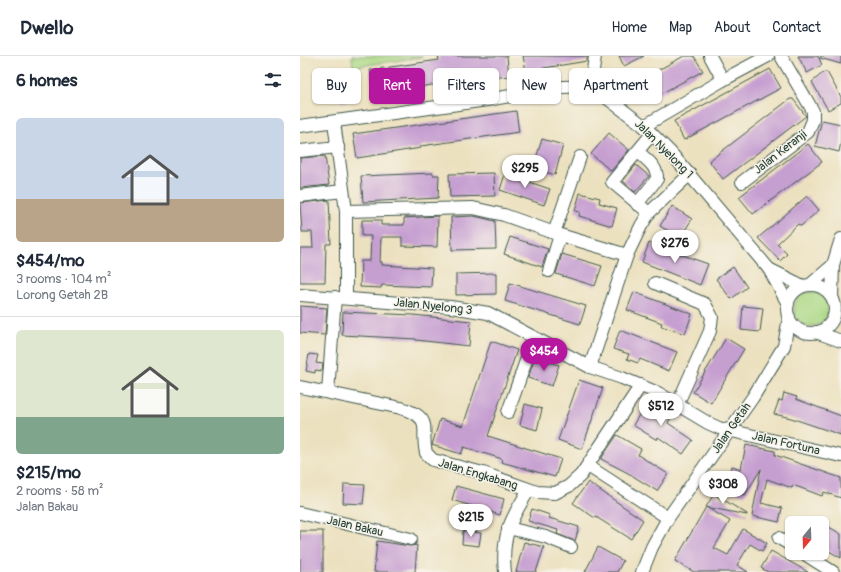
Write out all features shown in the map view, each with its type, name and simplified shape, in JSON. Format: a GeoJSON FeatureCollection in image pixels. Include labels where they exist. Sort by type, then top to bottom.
{"type":"FeatureCollection","features":[{"type":"Feature","properties":{"kind":"street"},"geometry":{"type":"LineString","coordinates":[[593,68],[595,56]]}},
{"type":"Feature","properties":{"kind":"street"},"geometry":{"type":"LineString","coordinates":[[710,56],[723,80]]}},
{"type":"Feature","properties":{"kind":"street"},"geometry":{"type":"LineString","coordinates":[[649,213],[612,182],[638,152],[648,131],[723,80],[768,56]]}},
{"type":"Feature","properties":{"kind":"street","name":"Jalan Keranji"},"geometry":{"type":"LineString","coordinates":[[742,182],[808,132],[813,120],[813,111],[780,56]]}},
{"type":"Feature","properties":{"kind":"street"},"geometry":{"type":"LineString","coordinates":[[300,126],[487,100],[569,87]]}},
{"type":"Feature","properties":{"kind":"street","name":"Jalan Nyelong 1"},"geometry":{"type":"LineString","coordinates":[[614,104],[648,131],[690,174],[769,269],[807,286]]}},
{"type":"Feature","properties":{"kind":"street"},"geometry":{"type":"LineString","coordinates":[[328,392],[341,297],[346,210],[334,122]]}},
{"type":"Feature","properties":{"kind":"street"},"geometry":{"type":"LineString","coordinates":[[300,152],[338,147]]}},
{"type":"Feature","properties":{"kind":"street"},"geometry":{"type":"LineString","coordinates":[[637,204],[657,179],[653,166],[638,152]]}},
{"type":"Feature","properties":{"kind":"street"},"geometry":{"type":"LineString","coordinates":[[549,271],[557,234],[580,157]]}},
{"type":"Feature","properties":{"kind":"street"},"geometry":{"type":"LineString","coordinates":[[590,367],[626,255],[649,213],[690,174]]}},
{"type":"Feature","properties":{"kind":"street"},"geometry":{"type":"LineString","coordinates":[[300,196],[343,191]]}},
{"type":"Feature","properties":{"kind":"street"},"geometry":{"type":"LineString","coordinates":[[346,210],[473,208],[504,215],[557,234],[626,255]]}},
{"type":"Feature","properties":{"kind":"street"},"geometry":{"type":"LineString","coordinates":[[784,346],[810,332],[823,329],[833,319],[835,312],[833,299],[833,265],[841,239]]}},
{"type":"Feature","properties":{"kind":"street"},"geometry":{"type":"LineString","coordinates":[[788,304],[792,294],[807,286],[833,265]]}},
{"type":"Feature","properties":{"kind":"street"},"geometry":{"type":"LineString","coordinates":[[769,269],[788,304],[789,317],[784,346]]}},
{"type":"Feature","properties":{"kind":"street"},"geometry":{"type":"LineString","coordinates":[[655,283],[705,304],[712,317],[710,331],[677,405]]}},
{"type":"Feature","properties":{"kind":"street"},"geometry":{"type":"LineString","coordinates":[[807,286],[824,289],[833,299],[841,316]]}},
{"type":"Feature","properties":{"kind":"street","name":"Jalan Nyelong 3"},"geometry":{"type":"LineString","coordinates":[[300,295],[341,297],[472,309],[504,320],[534,338],[590,367],[641,385],[658,393],[708,424],[730,430]]}},
{"type":"Feature","properties":{"kind":"street"},"geometry":{"type":"LineString","coordinates":[[789,317],[796,327],[841,341]]}},
{"type":"Feature","properties":{"kind":"street"},"geometry":{"type":"LineString","coordinates":[[508,412],[534,338]]}},
{"type":"Feature","properties":{"kind":"street","name":"Jalan Getah"},"geometry":{"type":"LineString","coordinates":[[643,569],[652,547],[668,518],[753,397],[784,346]]}},
{"type":"Feature","properties":{"kind":"street","name":"Jalan Engkabang"},"geometry":{"type":"LineString","coordinates":[[300,387],[401,408],[416,413],[423,420],[425,427],[426,453],[433,460],[483,473],[529,490],[546,494],[563,490],[581,475],[641,385]]}},
{"type":"Feature","properties":{"kind":"street","name":"Jalan Fortuna"},"geometry":{"type":"LineString","coordinates":[[730,430],[841,456]]}},
{"type":"Feature","properties":{"kind":"street"},"geometry":{"type":"LineString","coordinates":[[588,466],[668,518]]}},
{"type":"Feature","properties":{"kind":"street"},"geometry":{"type":"LineString","coordinates":[[505,572],[504,548],[508,528],[512,516],[529,490]]}},
{"type":"Feature","properties":{"kind":"street","name":"Jalan Bakau"},"geometry":{"type":"LineString","coordinates":[[300,513],[410,539]]}},
{"type":"Feature","properties":{"kind":"street"},"geometry":{"type":"LineString","coordinates":[[508,528],[546,537],[571,547]]}},
{"type":"Feature","properties":{"kind":"street"},"geometry":{"type":"LineString","coordinates":[[779,538],[785,542]]}},
{"type":"Feature","properties":{"kind":"street"},"geometry":{"type":"LineString","coordinates":[[814,560],[833,572]]}},
{"type":"Feature","properties":{"kind":"street"},"geometry":{"type":"LineString","coordinates":[[643,569],[655,572]]}},
{"type":"Feature","properties":{"kind":"green space"},"geometry":{"type":"Polygon","coordinates":[[[352,56],[422,56],[423,57],[353,67],[352,56]]]}},
{"type":"Feature","properties":{"kind":"green space"},"geometry":{"type":"Polygon","coordinates":[[[811,292],[817,293],[823,297],[827,303],[827,315],[823,321],[817,325],[811,326],[805,325],[799,321],[795,315],[794,309],[795,303],[799,297],[805,293],[811,292]]]}},
{"type":"Feature","properties":{"kind":"building"},"geometry":{"type":"Polygon","coordinates":[[[438,56],[507,56],[507,76],[499,77],[499,68],[433,68],[433,85],[425,86],[425,68],[384,68],[439,60],[438,56]]]}},
{"type":"Feature","properties":{"kind":"building"},"geometry":{"type":"Polygon","coordinates":[[[523,56],[587,56],[587,61],[544,68],[525,68],[523,56]]]}},
{"type":"Feature","properties":{"kind":"building"},"geometry":{"type":"Polygon","coordinates":[[[619,56],[644,56],[624,66],[619,56]]]}},
{"type":"Feature","properties":{"kind":"building"},"geometry":{"type":"Polygon","coordinates":[[[684,56],[694,56],[703,71],[662,93],[662,68],[684,56]]]}},
{"type":"Feature","properties":{"kind":"building"},"geometry":{"type":"Polygon","coordinates":[[[798,56],[818,56],[822,65],[807,73],[798,56]]]}},
{"type":"Feature","properties":{"kind":"building"},"geometry":{"type":"Polygon","coordinates":[[[821,56],[841,56],[841,64],[820,58],[821,56]]]}},
{"type":"Feature","properties":{"kind":"building"},"geometry":{"type":"Polygon","coordinates":[[[770,69],[781,88],[684,140],[674,121],[770,69]]]}},
{"type":"Feature","properties":{"kind":"building"},"geometry":{"type":"Polygon","coordinates":[[[824,72],[827,72],[841,97],[841,103],[828,110],[812,82],[824,72]]]}},
{"type":"Feature","properties":{"kind":"building"},"geometry":{"type":"Polygon","coordinates":[[[790,99],[793,99],[806,116],[723,179],[709,161],[790,99]]]}},
{"type":"Feature","properties":{"kind":"building"},"geometry":{"type":"Polygon","coordinates":[[[516,111],[519,132],[421,146],[421,148],[357,158],[353,134],[516,111]]]}},
{"type":"Feature","properties":{"kind":"building"},"geometry":{"type":"Polygon","coordinates":[[[822,120],[841,124],[841,142],[839,152],[815,146],[822,120]]]}},
{"type":"Feature","properties":{"kind":"building"},"geometry":{"type":"Polygon","coordinates":[[[609,133],[629,150],[611,171],[591,154],[609,133]]]}},
{"type":"Feature","properties":{"kind":"building"},"geometry":{"type":"Polygon","coordinates":[[[542,139],[563,145],[555,175],[533,168],[542,139]]]}},
{"type":"Feature","properties":{"kind":"building"},"geometry":{"type":"Polygon","coordinates":[[[808,144],[822,162],[753,214],[739,197],[808,144]]]}},
{"type":"Feature","properties":{"kind":"building"},"geometry":{"type":"Polygon","coordinates":[[[325,156],[329,185],[300,188],[300,158],[325,156]]]}},
{"type":"Feature","properties":{"kind":"building"},"geometry":{"type":"Polygon","coordinates":[[[636,165],[649,176],[635,192],[623,181],[636,165]]]}},
{"type":"Feature","properties":{"kind":"building"},"geometry":{"type":"Polygon","coordinates":[[[433,173],[433,175],[439,175],[438,198],[363,202],[361,176],[433,173]]]}},
{"type":"Feature","properties":{"kind":"building"},"geometry":{"type":"Polygon","coordinates":[[[494,173],[495,196],[450,197],[449,174],[494,173]]]}},
{"type":"Feature","properties":{"kind":"building"},"geometry":{"type":"Polygon","coordinates":[[[505,174],[550,189],[544,205],[500,190],[505,174]]]}},
{"type":"Feature","properties":{"kind":"building"},"geometry":{"type":"Polygon","coordinates":[[[580,193],[600,198],[599,203],[617,208],[612,226],[579,216],[580,212],[575,211],[580,193]]]}},
{"type":"Feature","properties":{"kind":"building"},"geometry":{"type":"Polygon","coordinates":[[[807,196],[819,210],[801,226],[798,224],[777,244],[787,254],[780,261],[758,238],[807,196]]]}},
{"type":"Feature","properties":{"kind":"building"},"geometry":{"type":"Polygon","coordinates":[[[329,200],[331,244],[326,244],[325,282],[300,282],[300,248],[313,248],[312,232],[302,232],[300,203],[329,200]]]}},
{"type":"Feature","properties":{"kind":"building"},"geometry":{"type":"Polygon","coordinates":[[[672,206],[692,219],[680,238],[660,226],[672,206]]]}},
{"type":"Feature","properties":{"kind":"building"},"geometry":{"type":"Polygon","coordinates":[[[438,216],[437,247],[402,246],[402,237],[381,237],[380,262],[382,262],[382,265],[432,268],[431,287],[382,285],[381,288],[360,287],[361,261],[370,261],[371,236],[362,236],[362,220],[381,220],[381,225],[404,225],[404,218],[438,216]]]}},
{"type":"Feature","properties":{"kind":"building"},"geometry":{"type":"Polygon","coordinates":[[[474,216],[495,221],[496,249],[452,250],[451,217],[474,216]]]}},
{"type":"Feature","properties":{"kind":"building"},"geometry":{"type":"Polygon","coordinates":[[[510,237],[548,249],[542,267],[504,254],[510,237]]]}},
{"type":"Feature","properties":{"kind":"building"},"geometry":{"type":"Polygon","coordinates":[[[649,243],[708,264],[700,285],[642,262],[649,243]]]}},
{"type":"Feature","properties":{"kind":"building"},"geometry":{"type":"Polygon","coordinates":[[[562,254],[602,266],[595,286],[556,274],[562,254]]]}},
{"type":"Feature","properties":{"kind":"building"},"geometry":{"type":"Polygon","coordinates":[[[733,267],[747,287],[731,299],[716,279],[733,267]]]}},
{"type":"Feature","properties":{"kind":"building"},"geometry":{"type":"Polygon","coordinates":[[[496,273],[496,294],[456,295],[456,274],[496,273]]]}},
{"type":"Feature","properties":{"kind":"building"},"geometry":{"type":"Polygon","coordinates":[[[510,283],[586,306],[580,324],[505,301],[510,283]]]}},
{"type":"Feature","properties":{"kind":"building"},"geometry":{"type":"Polygon","coordinates":[[[634,292],[692,314],[685,334],[661,326],[662,323],[627,310],[634,292]]]}},
{"type":"Feature","properties":{"kind":"building"},"geometry":{"type":"Polygon","coordinates":[[[300,306],[327,308],[325,335],[300,333],[300,306]]]}},
{"type":"Feature","properties":{"kind":"building"},"geometry":{"type":"Polygon","coordinates":[[[743,306],[763,308],[760,332],[741,330],[743,306]]]}},
{"type":"Feature","properties":{"kind":"building"},"geometry":{"type":"Polygon","coordinates":[[[343,312],[413,315],[471,321],[469,346],[416,339],[342,335],[343,312]]]}},
{"type":"Feature","properties":{"kind":"building"},"geometry":{"type":"Polygon","coordinates":[[[620,330],[677,352],[669,371],[640,359],[638,363],[627,359],[629,354],[613,349],[620,330]]]}},
{"type":"Feature","properties":{"kind":"building"},"geometry":{"type":"Polygon","coordinates":[[[726,338],[744,349],[711,403],[693,392],[726,338]]]}},
{"type":"Feature","properties":{"kind":"building"},"geometry":{"type":"Polygon","coordinates":[[[491,341],[517,350],[488,436],[561,459],[555,477],[501,462],[502,459],[464,447],[461,454],[432,445],[440,419],[463,426],[491,341]]]}},
{"type":"Feature","properties":{"kind":"building"},"geometry":{"type":"Polygon","coordinates":[[[309,354],[318,355],[316,363],[323,364],[322,371],[315,370],[315,373],[306,371],[309,354]]]}},
{"type":"Feature","properties":{"kind":"building"},"geometry":{"type":"Polygon","coordinates":[[[535,358],[559,365],[552,386],[528,378],[535,358]]]}},
{"type":"Feature","properties":{"kind":"building"},"geometry":{"type":"Polygon","coordinates":[[[579,380],[603,388],[582,449],[558,440],[579,380]]]}},
{"type":"Feature","properties":{"kind":"building"},"geometry":{"type":"Polygon","coordinates":[[[784,393],[841,416],[841,435],[791,418],[774,414],[779,400],[782,401],[784,393]]]}},
{"type":"Feature","properties":{"kind":"building"},"geometry":{"type":"Polygon","coordinates":[[[648,400],[672,415],[668,423],[693,440],[683,454],[658,437],[657,440],[633,425],[648,400]]]}},
{"type":"Feature","properties":{"kind":"building"},"geometry":{"type":"Polygon","coordinates":[[[525,404],[542,409],[537,430],[520,425],[525,404]]]}},
{"type":"Feature","properties":{"kind":"building"},"geometry":{"type":"Polygon","coordinates":[[[617,435],[641,449],[638,455],[668,474],[657,491],[628,473],[601,459],[617,435]]]}},
{"type":"Feature","properties":{"kind":"building"},"geometry":{"type":"Polygon","coordinates":[[[746,445],[775,451],[775,455],[841,478],[841,498],[824,492],[822,496],[793,485],[792,488],[767,479],[761,503],[782,508],[779,522],[752,516],[761,469],[745,495],[725,490],[732,466],[741,469],[746,445]]]}},
{"type":"Feature","properties":{"kind":"building"},"geometry":{"type":"Polygon","coordinates":[[[588,482],[643,520],[631,539],[573,503],[588,482]]]}},
{"type":"Feature","properties":{"kind":"building"},"geometry":{"type":"Polygon","coordinates":[[[344,484],[365,485],[363,504],[343,503],[344,484]]]}},
{"type":"Feature","properties":{"kind":"building"},"geometry":{"type":"Polygon","coordinates":[[[456,486],[504,499],[500,515],[452,500],[456,486]]]}},
{"type":"Feature","properties":{"kind":"building"},"geometry":{"type":"Polygon","coordinates":[[[714,494],[747,514],[747,515],[706,507],[714,494]]]}},
{"type":"Feature","properties":{"kind":"building"},"geometry":{"type":"Polygon","coordinates":[[[706,507],[730,521],[714,548],[728,555],[743,529],[767,543],[762,551],[750,544],[737,565],[748,572],[694,572],[675,561],[706,507]]]}},
{"type":"Feature","properties":{"kind":"building"},"geometry":{"type":"Polygon","coordinates":[[[532,509],[550,515],[549,518],[579,527],[575,541],[557,534],[558,530],[528,521],[532,509]]]}},
{"type":"Feature","properties":{"kind":"building"},"geometry":{"type":"Polygon","coordinates":[[[829,527],[841,534],[841,558],[829,551],[829,527]]]}},
{"type":"Feature","properties":{"kind":"building"},"geometry":{"type":"Polygon","coordinates":[[[300,531],[323,531],[323,572],[300,572],[300,531]]]}},
{"type":"Feature","properties":{"kind":"building"},"geometry":{"type":"Polygon","coordinates":[[[463,531],[481,533],[479,546],[462,544],[463,531]]]}},
{"type":"Feature","properties":{"kind":"building"},"geometry":{"type":"Polygon","coordinates":[[[377,541],[410,546],[417,545],[415,572],[374,572],[377,541]]]}},
{"type":"Feature","properties":{"kind":"building"},"geometry":{"type":"Polygon","coordinates":[[[524,542],[544,547],[536,572],[516,572],[524,542]]]}},
{"type":"Feature","properties":{"kind":"building"},"geometry":{"type":"Polygon","coordinates":[[[598,547],[623,561],[617,572],[585,572],[598,547]]]}},
{"type":"Feature","properties":{"kind":"building"},"geometry":{"type":"Polygon","coordinates":[[[771,551],[808,572],[768,572],[761,568],[771,551]]]}}]}
